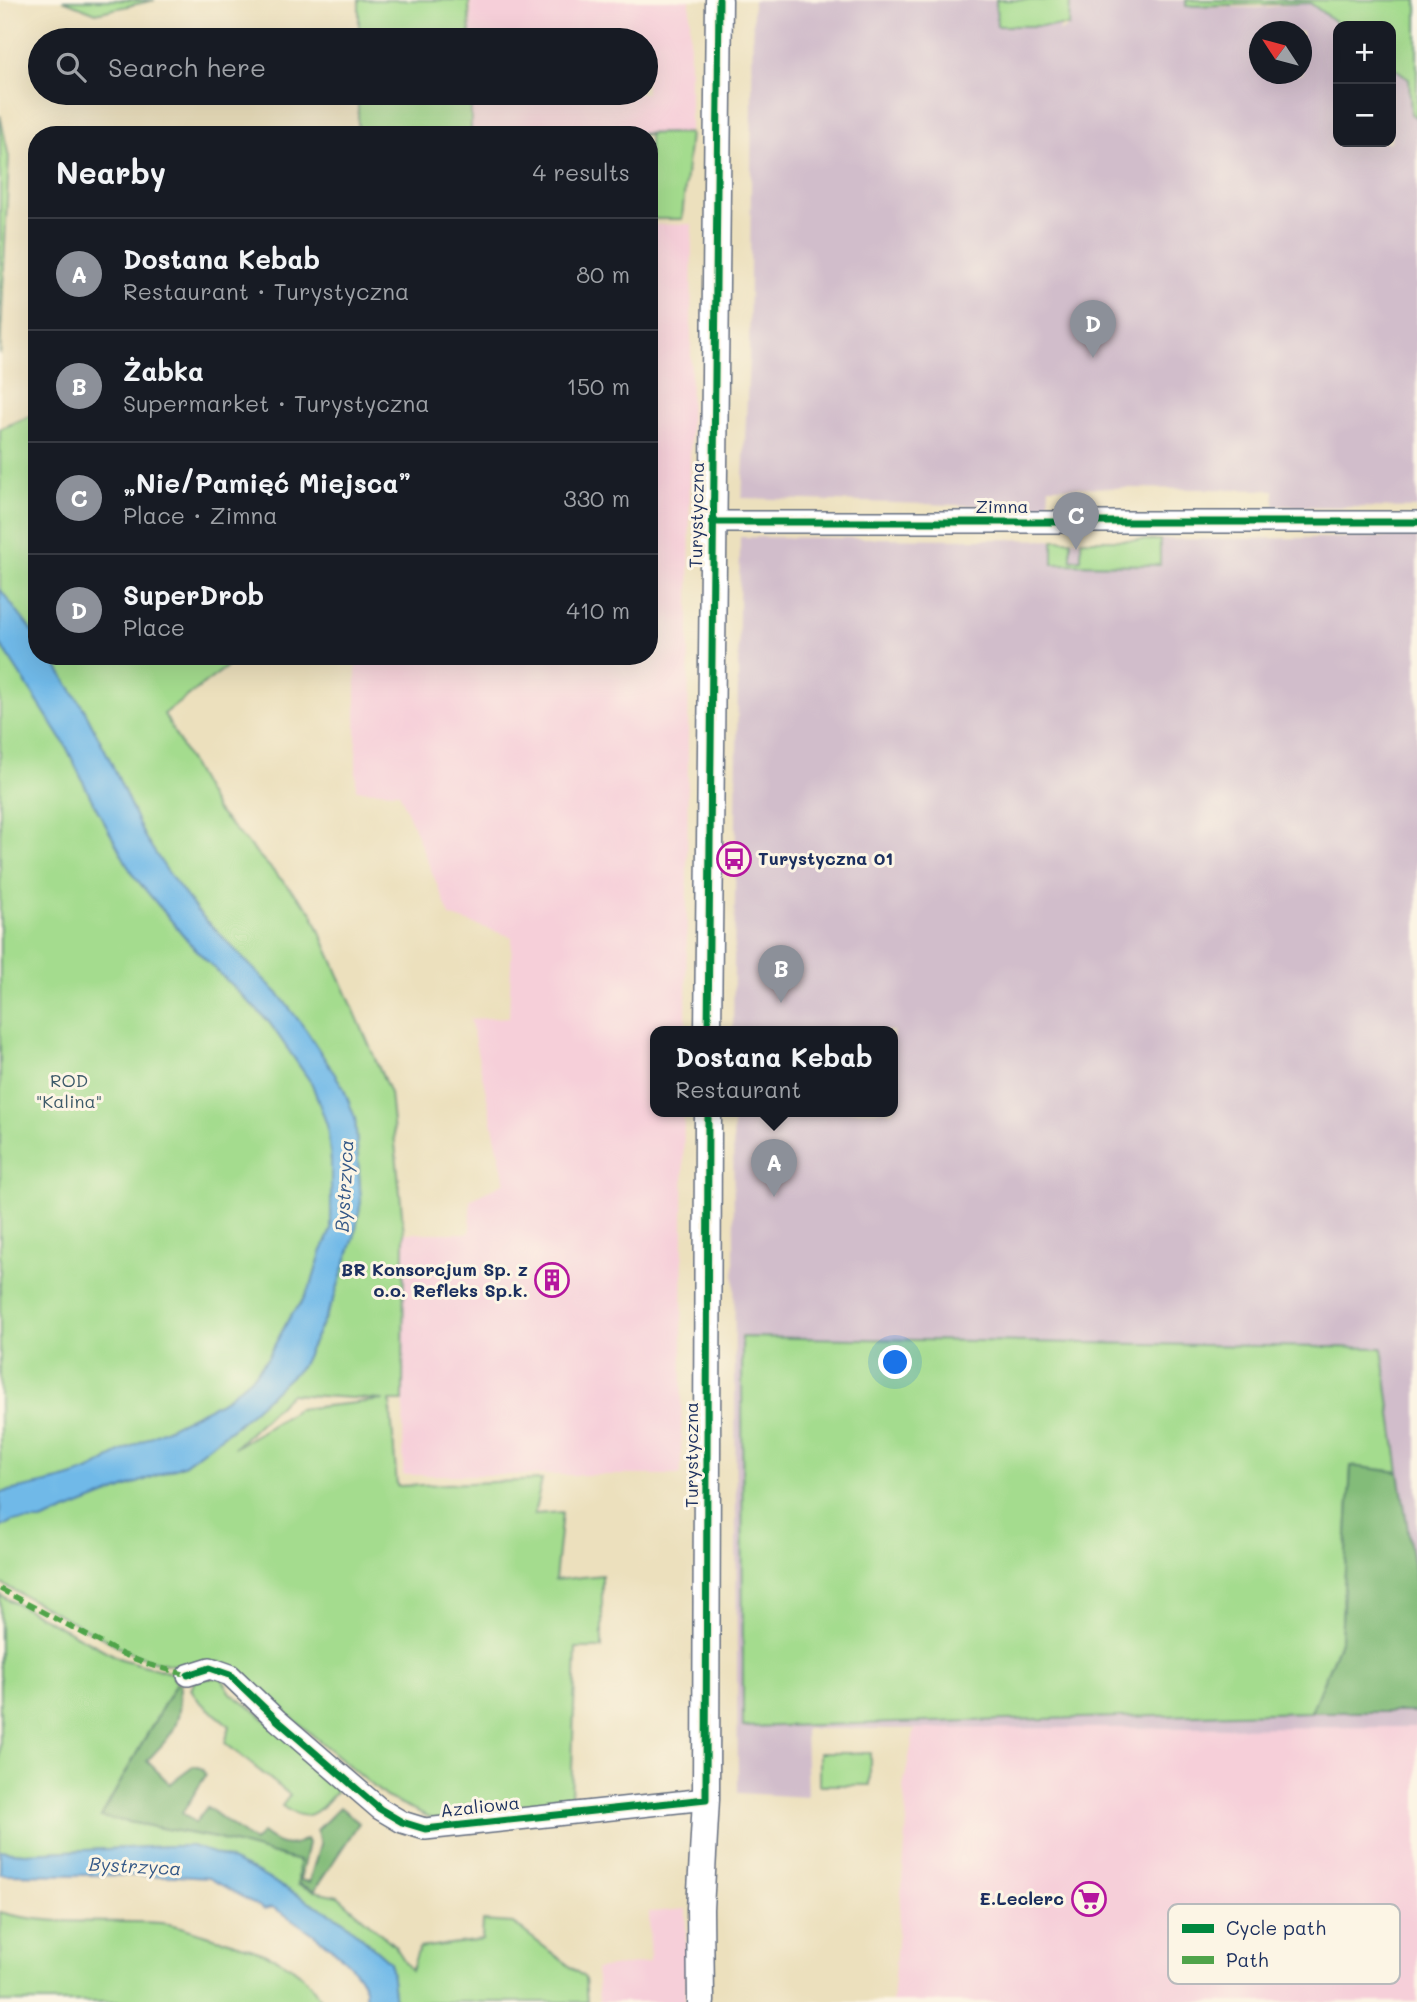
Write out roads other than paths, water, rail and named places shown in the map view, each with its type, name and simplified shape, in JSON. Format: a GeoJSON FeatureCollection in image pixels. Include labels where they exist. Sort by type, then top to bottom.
{"type":"FeatureCollection","features":[{"type":"Feature","properties":{"kind":"main road","name":"Turystyczna"},"geometry":{"type":"LineString","coordinates":[[708,1026],[719,0]]}},
{"type":"Feature","properties":{"kind":"main road","name":"Turystyczna"},"geometry":{"type":"LineString","coordinates":[[701,2002],[700,1909],[706,1798],[708,1117]]}},
{"type":"Feature","properties":{"kind":"main road","name":"Turystyczna"},"geometry":{"type":"LineString","coordinates":[[706,1798],[716,1924],[716,2002]]}},
{"type":"Feature","properties":{"kind":"street","name":"Zimna"},"geometry":{"type":"LineString","coordinates":[[712,522],[1417,523]]}},
{"type":"Feature","properties":{"kind":"street","name":"Azaliowa"},"geometry":{"type":"LineString","coordinates":[[188,1675],[210,1668],[230,1675],[277,1720],[380,1809],[402,1822],[425,1829],[706,1798]]}},
{"type":"Feature","properties":{"kind":"water","name":"Bystrzyca"},"geometry":{"type":"Polygon","coordinates":[[[0,589],[28,626],[28,665],[56,665],[84,709],[144,836],[167,871],[198,912],[280,996],[343,1087],[355,1118],[361,1201],[355,1234],[333,1301],[301,1367],[237,1425],[185,1464],[41,1521],[12,1521],[0,1528],[0,1493],[75,1476],[102,1464],[114,1455],[225,1400],[254,1375],[267,1359],[312,1283],[331,1230],[331,1161],[327,1125],[312,1084],[269,1022],[195,949],[133,875],[66,746],[0,643],[0,589]]]}},
{"type":"Feature","properties":{"kind":"water","name":"Bystrzyca"},"geometry":{"type":"Polygon","coordinates":[[[192,1846],[224,1857],[341,1919],[390,1962],[395,2002],[365,2002],[365,1988],[358,1975],[324,1942],[272,1907],[264,1909],[209,1878],[0,1874],[0,1851],[25,1853],[192,1846]]]}},
{"type":"Feature","properties":{"kind":"place","name":"SuperDrob"},"geometry":{"type":"Point","coordinates":[1093,358]}},
{"type":"Feature","properties":{"kind":"place","name":"„Nie/Pamięć Miejsca”"},"geometry":{"type":"Point","coordinates":[1076,550]}},
{"type":"Feature","properties":{"kind":"place","name":"Turystyczna 01"},"geometry":{"type":"Point","coordinates":[734,859]}},
{"type":"Feature","properties":{"kind":"place","name":"Żabka"},"geometry":{"type":"Point","coordinates":[781,1003]}},
{"type":"Feature","properties":{"kind":"place","name":"Dostana Kebab"},"geometry":{"type":"Point","coordinates":[774,1197]}},
{"type":"Feature","properties":{"kind":"place","name":"BR Konsorcjum Sp. z o.o. Refleks Sp.k."},"geometry":{"type":"Point","coordinates":[552,1280]}},
{"type":"Feature","properties":{"kind":"place","name":"E.Leclerc"},"geometry":{"type":"Point","coordinates":[1089,1899]}},
{"type":"Feature","properties":{"kind":"park label","name":"ROD \"Kalina\""},"geometry":{"type":"Point","coordinates":[69,1091]}}]}
